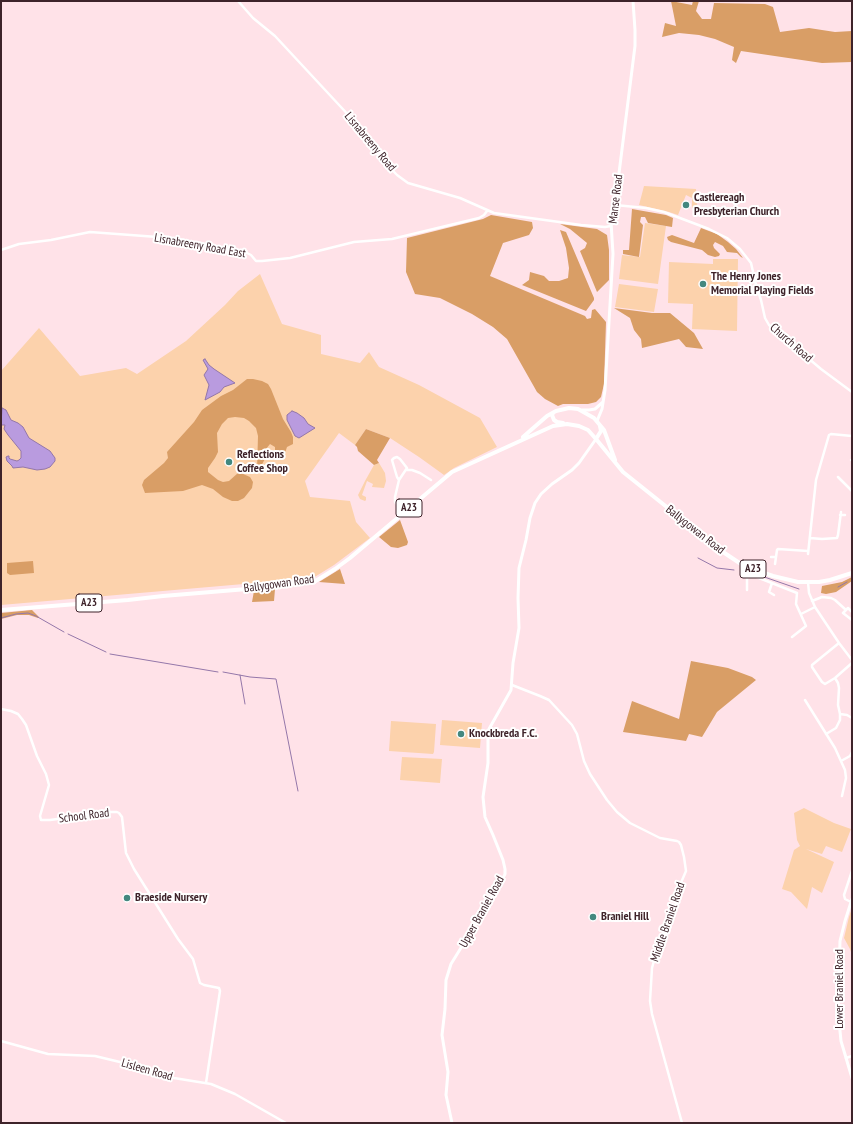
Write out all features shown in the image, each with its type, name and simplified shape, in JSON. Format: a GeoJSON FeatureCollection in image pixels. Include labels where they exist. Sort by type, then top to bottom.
{"type":"FeatureCollection","features":[{"type":"Feature","properties":{"kind":"main road","name":"Ballygowan Road"},"geometry":{"type":"LineString","coordinates":[[514,443],[528,434],[547,416],[562,409],[569,408],[589,414],[597,420],[606,435],[618,466]]}},
{"type":"Feature","properties":{"kind":"main road","name":"A23"},"geometry":{"type":"LineString","coordinates":[[553,413],[552,416],[554,420],[567,424]]}},
{"type":"Feature","properties":{"kind":"main road","name":"Ballygowan Road"},"geometry":{"type":"LineString","coordinates":[[1,610],[128,600],[314,582],[350,558],[452,472],[553,426],[567,424],[580,426],[588,430],[618,466],[629,476],[723,552],[744,566],[798,582],[830,580],[852,573]]}},
{"type":"Feature","properties":{"kind":"main road","name":"A23"},"geometry":{"type":"LineString","coordinates":[[595,438],[601,431],[600,425]]}},
{"type":"Feature","properties":{"kind":"street","name":"Lisnabreeny Road"},"geometry":{"type":"LineString","coordinates":[[238,1],[253,18],[275,36],[353,120],[363,132],[377,154],[402,178],[414,186],[464,200],[487,211],[503,215],[605,227],[611,226]]}},
{"type":"Feature","properties":{"kind":"street","name":"Manse Road"},"geometry":{"type":"LineString","coordinates":[[597,420],[605,398],[613,254],[611,219],[615,205],[635,46],[633,1]]}},
{"type":"Feature","properties":{"kind":"street","name":"Church Road"},"geometry":{"type":"LineString","coordinates":[[615,205],[640,207],[664,212],[728,238],[740,249],[751,263],[765,318],[769,325],[829,375],[852,392]]}},
{"type":"Feature","properties":{"kind":"street","name":"Lisnabreeny Road East"},"geometry":{"type":"LineString","coordinates":[[1,250],[19,244],[51,240],[90,232],[171,238],[247,253],[256,261],[262,261],[290,258],[354,242],[392,240],[478,218],[484,215],[487,211]]}},
{"type":"Feature","properties":{"kind":"street"},"geometry":{"type":"LineString","coordinates":[[578,410],[595,409],[601,405],[605,398]]}},
{"type":"Feature","properties":{"kind":"street"},"geometry":{"type":"LineString","coordinates":[[775,564],[776,550],[780,549],[808,553],[816,480],[829,435],[852,436]]}},
{"type":"Feature","properties":{"kind":"street","name":"Upper Braniel Road"},"geometry":{"type":"LineString","coordinates":[[452,1123],[446,1094],[448,1072],[442,1035],[446,980],[451,964],[501,883],[505,874],[503,860],[484,817],[483,797],[488,768],[488,739],[490,729],[509,694],[512,685],[512,663],[519,628],[519,568],[524,551],[532,509],[537,499],[546,489],[576,466],[592,446],[595,438]]}},
{"type":"Feature","properties":{"kind":"street"},"geometry":{"type":"LineString","coordinates":[[400,480],[392,460],[397,457],[400,458],[407,470],[416,472],[431,480]]}},
{"type":"Feature","properties":{"kind":"street"},"geometry":{"type":"LineString","coordinates":[[405,512],[395,502],[395,497],[400,480],[407,470]]}},
{"type":"Feature","properties":{"kind":"street"},"geometry":{"type":"LineString","coordinates":[[838,477],[852,491]]}},
{"type":"Feature","properties":{"kind":"street"},"geometry":{"type":"LineString","coordinates":[[810,538],[836,538],[838,535],[840,513],[845,515]]}},
{"type":"Feature","properties":{"kind":"street"},"geometry":{"type":"LineString","coordinates":[[771,557],[776,558]]}},
{"type":"Feature","properties":{"kind":"street"},"geometry":{"type":"LineString","coordinates":[[748,590],[747,579],[750,574],[797,593],[796,604],[806,626],[792,637]]}},
{"type":"Feature","properties":{"kind":"street"},"geometry":{"type":"LineString","coordinates":[[808,582],[814,607],[839,643],[852,662],[835,678],[825,684],[822,682],[812,665],[839,643]]}},
{"type":"Feature","properties":{"kind":"street"},"geometry":{"type":"LineString","coordinates":[[772,583],[769,592],[774,595]]}},
{"type":"Feature","properties":{"kind":"street"},"geometry":{"type":"LineString","coordinates":[[812,602],[822,597],[831,598],[846,610],[848,608],[852,612]]}},
{"type":"Feature","properties":{"kind":"street"},"geometry":{"type":"LineString","coordinates":[[800,614],[814,607]]}},
{"type":"Feature","properties":{"kind":"street"},"geometry":{"type":"LineString","coordinates":[[846,610],[844,613],[852,620]]}},
{"type":"Feature","properties":{"kind":"street"},"geometry":{"type":"LineString","coordinates":[[826,734],[838,726],[840,720],[838,705],[839,688],[835,678]]}},
{"type":"Feature","properties":{"kind":"street","name":"Middle Braniel Road"},"geometry":{"type":"LineString","coordinates":[[512,685],[549,700],[572,725],[577,734],[584,761],[590,774],[607,800],[620,814],[630,823],[652,835],[665,840],[679,842],[681,845],[686,871],[680,885],[671,921],[663,934],[655,957],[652,968],[650,1001],[652,1014],[682,1123]]}},
{"type":"Feature","properties":{"kind":"street"},"geometry":{"type":"LineString","coordinates":[[805,700],[835,748],[846,774],[842,796]]}},
{"type":"Feature","properties":{"kind":"street","name":"School Road"},"geometry":{"type":"LineString","coordinates":[[1,709],[18,714],[26,725],[37,756],[46,774],[48,785],[40,816],[41,820],[110,812],[119,813],[122,817],[126,854],[134,869],[193,959],[200,983],[204,986],[219,988],[220,991],[206,1083]]}},
{"type":"Feature","properties":{"kind":"street"},"geometry":{"type":"LineString","coordinates":[[840,714],[847,715],[852,718]]}},
{"type":"Feature","properties":{"kind":"street"},"geometry":{"type":"LineString","coordinates":[[840,761],[850,756],[852,752]]}},
{"type":"Feature","properties":{"kind":"street"},"geometry":{"type":"LineString","coordinates":[[844,786],[849,787]]}},
{"type":"Feature","properties":{"kind":"street"},"geometry":{"type":"LineString","coordinates":[[852,871],[844,895],[845,899],[852,900]]}},
{"type":"Feature","properties":{"kind":"street","name":"Lower Braniel Road"},"geometry":{"type":"LineString","coordinates":[[852,900],[843,928],[840,947],[839,1016],[841,1040],[852,1078]]}},
{"type":"Feature","properties":{"kind":"street","name":"Lisleen Road"},"geometry":{"type":"LineString","coordinates":[[1,1041],[48,1054],[95,1056],[174,1078],[211,1084],[235,1094],[286,1123]]}},
{"type":"Feature","properties":{"kind":"street"},"geometry":{"type":"LineString","coordinates":[[845,1058],[852,1056]]}},
{"type":"Feature","properties":{"kind":"shaded area"},"geometry":{"type":"Polygon","coordinates":[[[671,1],[692,5],[693,1],[699,1],[696,11],[702,19],[711,19],[714,3],[765,4],[773,7],[780,32],[809,28],[835,32],[852,31],[852,62],[822,63],[741,51],[736,63],[732,60],[734,47],[715,39],[699,35],[679,33],[662,37],[665,23],[676,26],[671,1]]]}},
{"type":"Feature","properties":{"kind":"shaded area"},"geometry":{"type":"Polygon","coordinates":[[[644,186],[696,189],[697,208],[692,208],[692,198],[686,195],[678,215],[639,205],[644,186]]]}},
{"type":"Feature","properties":{"kind":"shaded area"},"geometry":{"type":"Polygon","coordinates":[[[632,209],[666,215],[673,218],[672,227],[648,223],[645,217],[641,217],[640,222],[643,225],[639,257],[623,254],[623,250],[629,250],[632,209]]]}},
{"type":"Feature","properties":{"kind":"shaded area"},"geometry":{"type":"Polygon","coordinates":[[[491,215],[532,222],[533,228],[529,235],[503,243],[490,276],[585,316],[587,319],[591,318],[592,310],[595,309],[606,322],[604,384],[601,397],[596,402],[588,404],[563,404],[558,406],[545,399],[537,392],[507,339],[493,327],[472,314],[440,298],[415,294],[406,272],[407,238],[483,219],[491,215]]]}},
{"type":"Feature","properties":{"kind":"shaded area"},"geometry":{"type":"Polygon","coordinates":[[[645,223],[666,226],[658,284],[619,279],[622,255],[640,257],[645,223]]]}},
{"type":"Feature","properties":{"kind":"shaded area"},"geometry":{"type":"Polygon","coordinates":[[[560,224],[597,229],[607,235],[609,250],[609,280],[597,292],[580,251],[585,248],[587,243],[570,229],[560,224]]]}},
{"type":"Feature","properties":{"kind":"shaded area"},"geometry":{"type":"Polygon","coordinates":[[[701,228],[717,234],[736,249],[743,258],[737,253],[727,252],[723,246],[715,242],[713,245],[714,248],[720,254],[719,256],[715,257],[708,255],[702,250],[671,242],[667,237],[672,235],[694,243],[701,228]]]}},
{"type":"Feature","properties":{"kind":"shaded area"},"geometry":{"type":"Polygon","coordinates":[[[560,230],[566,232],[594,298],[586,311],[522,285],[529,280],[530,272],[544,276],[549,281],[559,281],[568,278],[569,268],[566,248],[560,230]]]}},
{"type":"Feature","properties":{"kind":"shaded area","name":"The Henry Jones Memorial Playing Fields"},"geometry":{"type":"Polygon","coordinates":[[[713,259],[738,259],[737,331],[692,329],[693,304],[668,303],[669,262],[713,264],[713,259]]]}},
{"type":"Feature","properties":{"kind":"shaded area"},"geometry":{"type":"Polygon","coordinates":[[[260,274],[282,324],[321,335],[321,354],[360,363],[369,352],[379,367],[419,385],[480,418],[497,447],[454,468],[444,475],[390,438],[366,429],[355,445],[339,433],[305,481],[310,497],[350,501],[356,522],[370,538],[334,565],[313,578],[1,605],[1,371],[39,328],[80,376],[126,368],[137,374],[186,341],[238,291],[260,274]]]}},
{"type":"Feature","properties":{"kind":"shaded area"},"geometry":{"type":"Polygon","coordinates":[[[619,284],[658,289],[654,312],[615,307],[619,284]]]}},
{"type":"Feature","properties":{"kind":"shaded area"},"geometry":{"type":"Polygon","coordinates":[[[614,308],[652,313],[670,313],[694,333],[703,349],[686,347],[679,339],[642,348],[641,339],[634,330],[630,318],[614,308]]]}},
{"type":"Feature","properties":{"kind":"shaded area"},"geometry":{"type":"Polygon","coordinates":[[[205,359],[214,369],[235,383],[224,387],[220,392],[205,400],[209,385],[204,375],[208,369],[203,360],[205,359]]]}},
{"type":"Feature","properties":{"kind":"shaded area"},"geometry":{"type":"Polygon","coordinates":[[[247,379],[262,381],[268,384],[271,389],[283,419],[293,437],[293,444],[287,447],[284,456],[275,455],[275,447],[270,444],[266,449],[267,455],[259,470],[257,470],[258,436],[256,428],[244,418],[228,418],[222,424],[217,433],[218,452],[208,468],[208,472],[223,482],[229,481],[238,473],[250,477],[253,482],[252,488],[244,498],[238,501],[232,501],[223,497],[213,489],[202,485],[183,491],[145,493],[142,485],[144,480],[164,463],[168,458],[167,452],[194,422],[202,410],[247,379]]]}},
{"type":"Feature","properties":{"kind":"shaded area"},"geometry":{"type":"Polygon","coordinates":[[[2,408],[6,410],[11,420],[23,427],[29,438],[50,451],[55,458],[55,461],[50,467],[37,470],[23,467],[13,468],[7,461],[6,457],[8,456],[10,459],[17,461],[19,460],[21,458],[21,451],[4,429],[5,425],[1,425],[2,408]]]}},
{"type":"Feature","properties":{"kind":"shaded area"},"geometry":{"type":"Polygon","coordinates":[[[292,411],[304,418],[308,424],[315,428],[299,438],[295,436],[287,420],[287,415],[292,411]]]}},
{"type":"Feature","properties":{"kind":"shaded area"},"geometry":{"type":"Polygon","coordinates":[[[366,429],[390,438],[377,460],[379,463],[374,465],[358,451],[355,445],[366,429]]]}},
{"type":"Feature","properties":{"kind":"shaded area"},"geometry":{"type":"Polygon","coordinates":[[[379,463],[385,473],[386,481],[384,488],[372,487],[373,484],[367,481],[362,495],[366,497],[366,500],[360,499],[358,495],[365,481],[374,465],[379,463]]]}},
{"type":"Feature","properties":{"kind":"shaded area"},"geometry":{"type":"Polygon","coordinates":[[[400,520],[408,542],[407,545],[398,548],[391,547],[379,537],[400,520]]]}},
{"type":"Feature","properties":{"kind":"shaded area"},"geometry":{"type":"Polygon","coordinates":[[[33,561],[34,573],[10,575],[7,573],[7,563],[33,561]]]}},
{"type":"Feature","properties":{"kind":"shaded area"},"geometry":{"type":"Polygon","coordinates":[[[340,569],[345,584],[319,582],[340,569]]]}},
{"type":"Feature","properties":{"kind":"shaded area"},"geometry":{"type":"Polygon","coordinates":[[[852,577],[852,581],[836,592],[826,594],[821,593],[822,586],[842,582],[852,577]]]}},
{"type":"Feature","properties":{"kind":"shaded area"},"geometry":{"type":"Polygon","coordinates":[[[275,589],[274,601],[252,602],[254,591],[275,589]]]}},
{"type":"Feature","properties":{"kind":"shaded area"},"geometry":{"type":"Polygon","coordinates":[[[32,610],[39,617],[38,618],[29,615],[17,615],[1,619],[1,613],[32,610]]]}},
{"type":"Feature","properties":{"kind":"shaded area"},"geometry":{"type":"Polygon","coordinates":[[[691,661],[728,668],[756,680],[717,712],[702,737],[689,734],[686,741],[623,732],[632,701],[679,719],[691,661]]]}},
{"type":"Feature","properties":{"kind":"shaded area","name":"Knockbreda F.C."},"geometry":{"type":"Polygon","coordinates":[[[442,720],[482,723],[480,748],[440,745],[442,720]]]}},
{"type":"Feature","properties":{"kind":"shaded area"},"geometry":{"type":"Polygon","coordinates":[[[391,721],[436,724],[433,754],[389,751],[391,721]]]}},
{"type":"Feature","properties":{"kind":"shaded area"},"geometry":{"type":"Polygon","coordinates":[[[402,757],[442,759],[440,783],[400,780],[402,757]]]}},
{"type":"Feature","properties":{"kind":"shaded area"},"geometry":{"type":"Polygon","coordinates":[[[804,808],[834,823],[851,829],[842,852],[826,846],[822,854],[806,849],[834,862],[822,893],[812,887],[807,909],[791,892],[782,889],[794,850],[800,846],[797,840],[794,813],[804,808]]]}},
{"type":"Feature","properties":{"kind":"shaded area"},"geometry":{"type":"Polygon","coordinates":[[[852,908],[852,955],[844,938],[852,908]]]}},
{"type":"Feature","properties":{"kind":"waterway"},"geometry":{"type":"LineString","coordinates":[[698,558],[717,568],[734,570]]}},
{"type":"Feature","properties":{"kind":"waterway"},"geometry":{"type":"LineString","coordinates":[[747,571],[799,589]]}},
{"type":"Feature","properties":{"kind":"waterway"},"geometry":{"type":"LineString","coordinates":[[838,587],[847,582]]}},
{"type":"Feature","properties":{"kind":"waterway"},"geometry":{"type":"LineString","coordinates":[[1,618],[16,614],[28,613],[64,632]]}},
{"type":"Feature","properties":{"kind":"waterway"},"geometry":{"type":"LineString","coordinates":[[68,634],[106,652]]}},
{"type":"Feature","properties":{"kind":"waterway"},"geometry":{"type":"LineString","coordinates":[[110,654],[218,672]]}},
{"type":"Feature","properties":{"kind":"waterway"},"geometry":{"type":"LineString","coordinates":[[223,672],[250,677],[276,679],[298,791]]}},
{"type":"Feature","properties":{"kind":"waterway"},"geometry":{"type":"LineString","coordinates":[[240,675],[245,704]]}},
{"type":"Feature","properties":{"kind":"place","name":"Castlereagh Presbyterian Church"},"geometry":{"type":"Point","coordinates":[686,205]}},
{"type":"Feature","properties":{"kind":"place","name":"The Henry Jones Memorial Playing Fields"},"geometry":{"type":"Point","coordinates":[703,284]}},
{"type":"Feature","properties":{"kind":"place","name":"Reflections Coffee Shop"},"geometry":{"type":"Point","coordinates":[229,462]}},
{"type":"Feature","properties":{"kind":"place","name":"Knockbreda F.C."},"geometry":{"type":"Point","coordinates":[461,734]}},
{"type":"Feature","properties":{"kind":"place","name":"Braeside Nursery"},"geometry":{"type":"Point","coordinates":[127,898]}},
{"type":"Feature","properties":{"kind":"place","name":"Braniel Hill"},"geometry":{"type":"Point","coordinates":[593,917]}}]}
